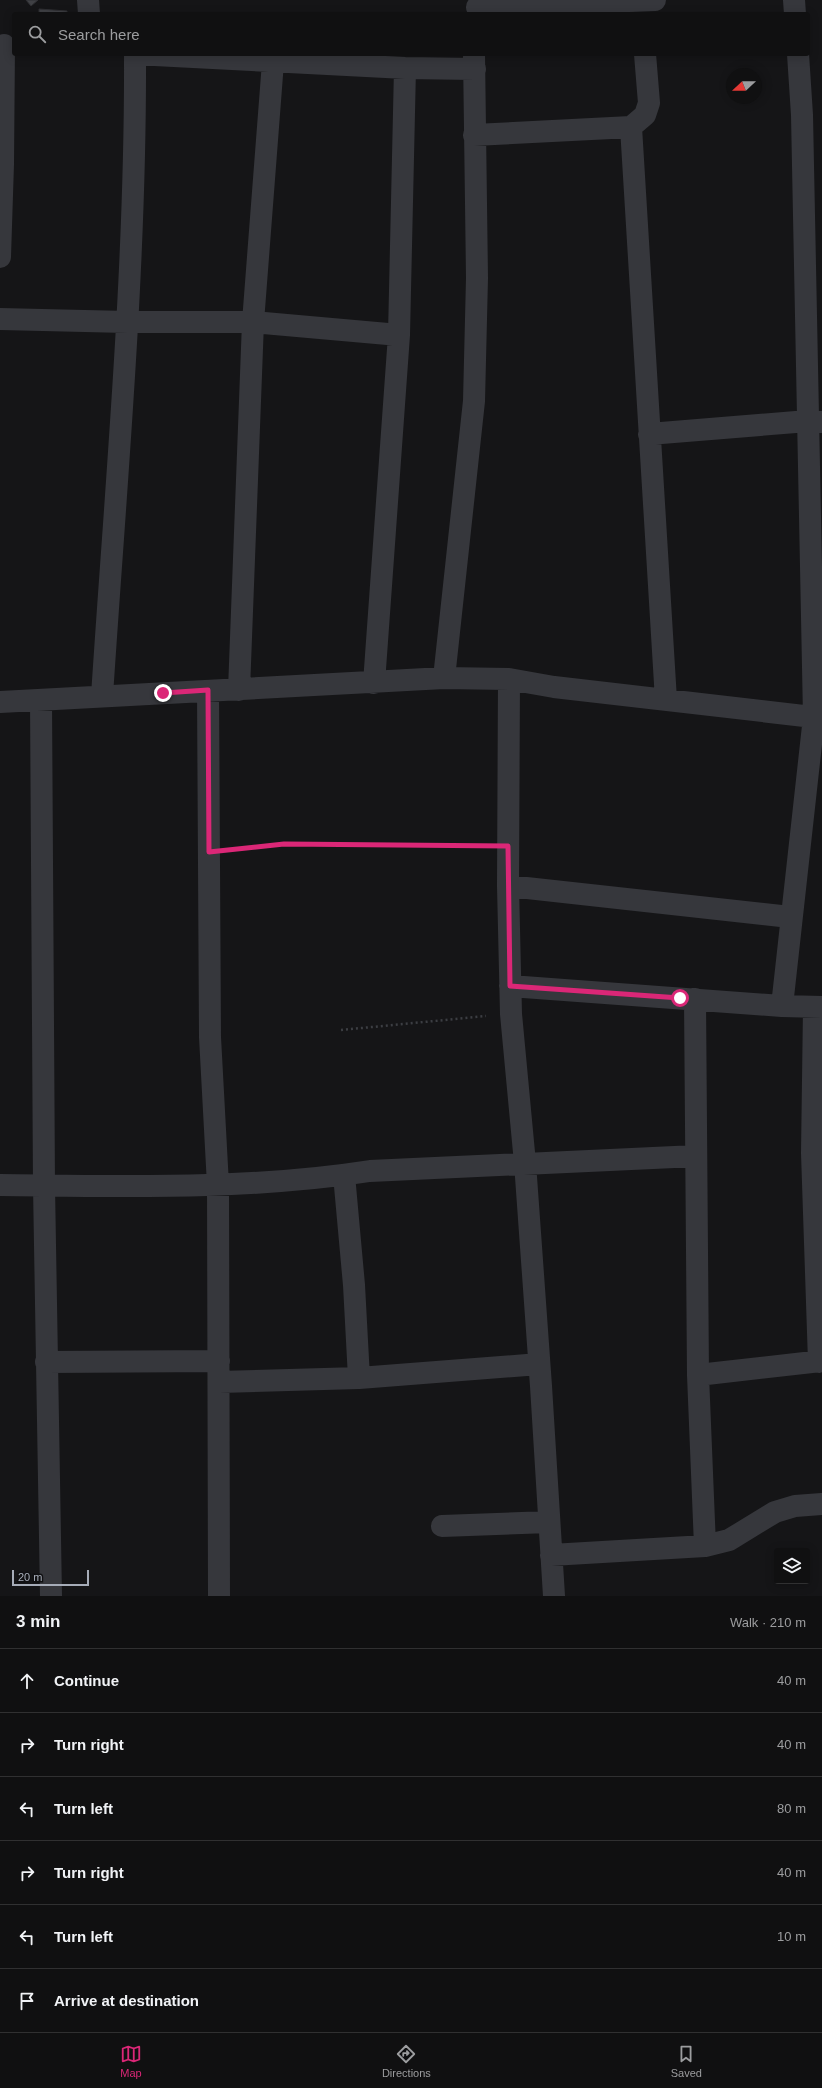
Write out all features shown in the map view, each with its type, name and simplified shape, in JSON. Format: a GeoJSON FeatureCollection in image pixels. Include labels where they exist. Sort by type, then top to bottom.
{"type":"FeatureCollection","features":[{"type":"Feature","properties":{"kind":"street"},"geometry":{"type":"LineString","coordinates":[[88,0],[89,12]]}},
{"type":"Feature","properties":{"kind":"street"},"geometry":{"type":"LineString","coordinates":[[794,0],[795,12]]}},
{"type":"Feature","properties":{"kind":"street"},"geometry":{"type":"LineString","coordinates":[[477,7],[645,4]]}},
{"type":"Feature","properties":{"kind":"street"},"geometry":{"type":"LineString","coordinates":[[0,257],[6,45]]}},
{"type":"Feature","properties":{"kind":"street"},"geometry":{"type":"LineString","coordinates":[[102,696],[127,322],[135,56]]}},
{"type":"Feature","properties":{"kind":"street"},"geometry":{"type":"LineString","coordinates":[[170,56],[405,68],[474,61],[477,278],[474,400],[444,678]]}},
{"type":"Feature","properties":{"kind":"street"},"geometry":{"type":"LineString","coordinates":[[474,135],[630,127],[645,115],[649,103],[645,56]]}},
{"type":"Feature","properties":{"kind":"street"},"geometry":{"type":"LineString","coordinates":[[782,1006],[790,917],[818,718],[815,422],[798,56]]}},
{"type":"Feature","properties":{"kind":"street"},"geometry":{"type":"LineString","coordinates":[[239,690],[253,322],[273,62]]}},
{"type":"Feature","properties":{"kind":"street"},"geometry":{"type":"LineString","coordinates":[[374,683],[399,335],[405,68]]}},
{"type":"Feature","properties":{"kind":"street"},"geometry":{"type":"LineString","coordinates":[[630,127],[666,700]]}},
{"type":"Feature","properties":{"kind":"street"},"geometry":{"type":"LineString","coordinates":[[0,319],[127,322],[253,322],[399,335]]}},
{"type":"Feature","properties":{"kind":"street"},"geometry":{"type":"LineString","coordinates":[[649,434],[815,422]]}},
{"type":"Feature","properties":{"kind":"street"},"geometry":{"type":"LineString","coordinates":[[0,702],[208,690],[239,690],[374,683],[444,678],[509,680],[554,687],[818,718]]}},
{"type":"Feature","properties":{"kind":"street"},"geometry":{"type":"LineString","coordinates":[[509,680],[508,886],[511,1014],[539,1364],[554,1596]]}},
{"type":"Feature","properties":{"kind":"street"},"geometry":{"type":"LineString","coordinates":[[208,690],[210,1036],[218,1185],[219,1596]]}},
{"type":"Feature","properties":{"kind":"street"},"geometry":{"type":"LineString","coordinates":[[41,700],[44,1186],[51,1596]]}},
{"type":"Feature","properties":{"kind":"street"},"geometry":{"type":"LineString","coordinates":[[508,886],[790,917]]}},
{"type":"Feature","properties":{"kind":"street"},"geometry":{"type":"LineString","coordinates":[[510,986],[782,1006],[818,1007],[817,1154],[821,1362],[698,1375]]}},
{"type":"Feature","properties":{"kind":"street"},"geometry":{"type":"LineString","coordinates":[[695,999],[698,1375],[705,1546]]}},
{"type":"Feature","properties":{"kind":"street"},"geometry":{"type":"LineString","coordinates":[[0,1185],[218,1185],[344,1175],[370,1171],[696,1156]]}},
{"type":"Feature","properties":{"kind":"street"},"geometry":{"type":"LineString","coordinates":[[344,1175],[354,1285],[359,1378]]}},
{"type":"Feature","properties":{"kind":"street"},"geometry":{"type":"LineString","coordinates":[[46,1362],[359,1378],[539,1364]]}},
{"type":"Feature","properties":{"kind":"street"},"geometry":{"type":"LineString","coordinates":[[551,1555],[705,1546],[729,1540],[775,1512],[795,1506],[822,1504]]}},
{"type":"Feature","properties":{"kind":"street"},"geometry":{"type":"LineString","coordinates":[[442,1526],[549,1522]]}},
{"type":"Feature","properties":{"kind":"path"},"geometry":{"type":"LineString","coordinates":[[209,852],[284,844],[508,846]]}},
{"type":"Feature","properties":{"kind":"path"},"geometry":{"type":"LineString","coordinates":[[341,1030],[511,1014]]}},
{"type":"Feature","properties":{"kind":"building"},"geometry":{"type":"Polygon","coordinates":[[[26,0],[38,0],[31,6],[26,0]]]}},
{"type":"Feature","properties":{"kind":"building"},"geometry":{"type":"Polygon","coordinates":[[[39,9],[67,11],[67,12],[39,12],[39,9]]]}},
{"type":"Feature","properties":{"kind":"route"},"geometry":{"type":"LineString","coordinates":[[163,693],[208,690],[209,852],[284,844],[508,846],[510,986],[680,998]]}}]}
